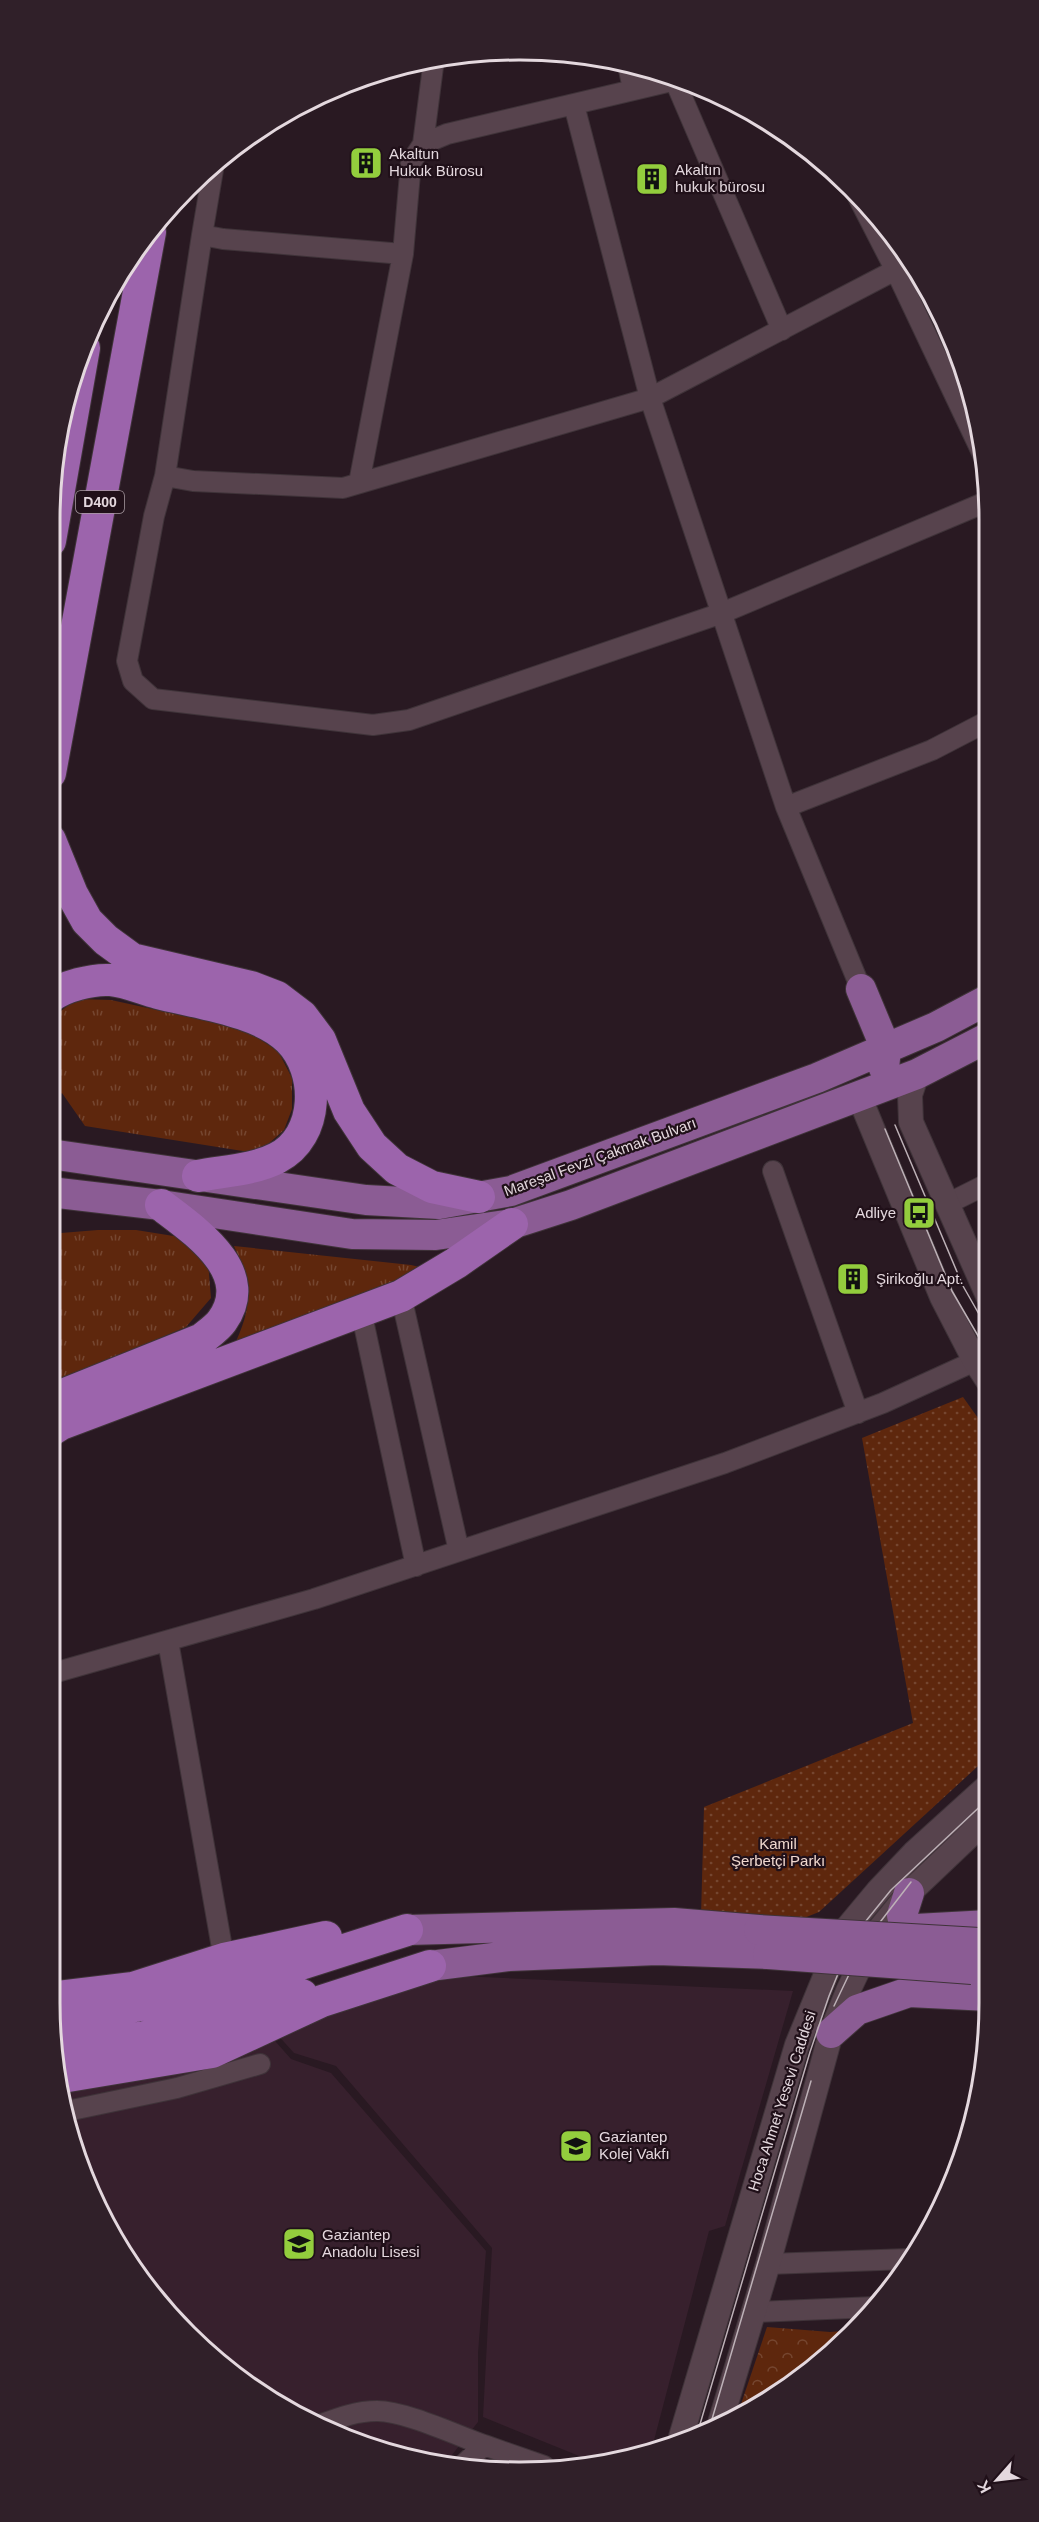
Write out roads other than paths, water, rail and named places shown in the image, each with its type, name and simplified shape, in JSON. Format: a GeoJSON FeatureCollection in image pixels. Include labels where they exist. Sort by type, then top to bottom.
{"type":"FeatureCollection","features":[{"type":"Feature","properties":{"kind":"highway","name":"D400"},"geometry":{"type":"LineString","coordinates":[[60,718],[146,251]]}},
{"type":"Feature","properties":{"kind":"highway","name":"D400"},"geometry":{"type":"LineString","coordinates":[[64,462],[71,423]]}},
{"type":"Feature","properties":{"kind":"highway"},"geometry":{"type":"LineString","coordinates":[[60,865],[87,921],[106,940],[132,960],[251,987],[278,997],[302,1016],[320,1040],[349,1111],[372,1146],[397,1169],[432,1187],[478,1197]]}},
{"type":"Feature","properties":{"kind":"highway"},"geometry":{"type":"LineString","coordinates":[[60,993],[82,983],[110,980],[244,1015],[269,1024],[290,1040],[307,1066],[313,1095],[308,1121],[297,1140],[278,1158],[198,1176]]}},
{"type":"Feature","properties":{"kind":"highway"},"geometry":{"type":"LineString","coordinates":[[60,1396],[202,1340],[222,1321],[232,1299],[231,1276],[219,1254],[194,1230],[162,1205]]}},
{"type":"Feature","properties":{"kind":"highway"},"geometry":{"type":"LineString","coordinates":[[60,1424],[401,1296],[456,1263],[512,1224]]}},
{"type":"Feature","properties":{"kind":"highway"},"geometry":{"type":"LineString","coordinates":[[60,1997],[133,1988],[224,1959],[362,1930],[407,1930]]}},
{"type":"Feature","properties":{"kind":"highway"},"geometry":{"type":"LineString","coordinates":[[61,2020],[168,2000],[288,1968],[407,1930]]}},
{"type":"Feature","properties":{"kind":"highway"},"geometry":{"type":"LineString","coordinates":[[63,2048],[145,2037],[315,1991],[430,1966]]}},
{"type":"Feature","properties":{"kind":"highway"},"geometry":{"type":"LineString","coordinates":[[66,2076],[212,2052],[322,2001],[430,1966]]}},
{"type":"Feature","properties":{"kind":"main road"},"geometry":{"type":"LineString","coordinates":[[861,989],[886,1049],[883,1075],[867,1093]]}},
{"type":"Feature","properties":{"kind":"main road"},"geometry":{"type":"LineString","coordinates":[[817,1078],[838,1060],[856,1039],[861,989]]}},
{"type":"Feature","properties":{"kind":"main road","name":"Mareşal Fevzi Çakmak Bulvarı"},"geometry":{"type":"LineString","coordinates":[[60,1155],[366,1200],[439,1204],[511,1191],[817,1078],[936,1028],[979,1004]]}},
{"type":"Feature","properties":{"kind":"main road"},"geometry":{"type":"LineString","coordinates":[[60,1193],[162,1205],[352,1234],[436,1235],[512,1224],[571,1205],[917,1074],[979,1042]]}},
{"type":"Feature","properties":{"kind":"main road"},"geometry":{"type":"LineString","coordinates":[[909,1893],[902,1915],[904,1925],[979,1948]]}},
{"type":"Feature","properties":{"kind":"main road"},"geometry":{"type":"LineString","coordinates":[[407,1930],[674,1923],[763,1942]]}},
{"type":"Feature","properties":{"kind":"main road"},"geometry":{"type":"LineString","coordinates":[[430,1966],[510,1956],[657,1950],[763,1942],[979,1950]]}},
{"type":"Feature","properties":{"kind":"main road"},"geometry":{"type":"LineString","coordinates":[[831,2033],[857,2010],[909,1992],[979,1995]]}},
{"type":"Feature","properties":{"kind":"street"},"geometry":{"type":"LineString","coordinates":[[358,483],[403,254],[411,162],[423,144],[434,68]]}},
{"type":"Feature","properties":{"kind":"street"},"geometry":{"type":"LineString","coordinates":[[630,74],[633,89]]}},
{"type":"Feature","properties":{"kind":"street"},"geometry":{"type":"LineString","coordinates":[[423,144],[447,134],[663,83]]}},
{"type":"Feature","properties":{"kind":"street"},"geometry":{"type":"LineString","coordinates":[[681,89],[782,330]]}},
{"type":"Feature","properties":{"kind":"street"},"geometry":{"type":"LineString","coordinates":[[574,105],[650,398],[786,807],[861,989]]}},
{"type":"Feature","properties":{"kind":"street"},"geometry":{"type":"LineString","coordinates":[[211,179],[165,476],[154,516],[128,661],[133,681],[153,699],[373,725],[400,721],[722,614],[979,505]]}},
{"type":"Feature","properties":{"kind":"street"},"geometry":{"type":"LineString","coordinates":[[202,235],[223,239],[403,254]]}},
{"type":"Feature","properties":{"kind":"street"},"geometry":{"type":"LineString","coordinates":[[883,239],[901,268],[966,415]]}},
{"type":"Feature","properties":{"kind":"street"},"geometry":{"type":"LineString","coordinates":[[165,476],[193,481],[343,488],[650,398],[901,268]]}},
{"type":"Feature","properties":{"kind":"street"},"geometry":{"type":"LineString","coordinates":[[786,807],[932,750],[979,726]]}},
{"type":"Feature","properties":{"kind":"street"},"geometry":{"type":"LineString","coordinates":[[917,1074],[910,1095],[911,1122],[979,1276]]}},
{"type":"Feature","properties":{"kind":"street"},"geometry":{"type":"LineString","coordinates":[[867,1093],[942,1297],[979,1367]]}},
{"type":"Feature","properties":{"kind":"street"},"geometry":{"type":"LineString","coordinates":[[773,1171],[858,1413]]}},
{"type":"Feature","properties":{"kind":"street"},"geometry":{"type":"LineString","coordinates":[[947,1204],[979,1188]]}},
{"type":"Feature","properties":{"kind":"street"},"geometry":{"type":"LineString","coordinates":[[401,1296],[459,1551]]}},
{"type":"Feature","properties":{"kind":"street"},"geometry":{"type":"LineString","coordinates":[[361,1311],[416,1566]]}},
{"type":"Feature","properties":{"kind":"street"},"geometry":{"type":"LineString","coordinates":[[60,1671],[314,1599],[416,1566],[725,1462],[979,1372]]}},
{"type":"Feature","properties":{"kind":"street"},"geometry":{"type":"LineString","coordinates":[[168,1641],[224,1959]]}},
{"type":"Feature","properties":{"kind":"street","name":"Hoca Ahmet Yesevi Caddesi"},"geometry":{"type":"LineString","coordinates":[[683,2432],[797,2045],[843,1933],[914,1853],[979,1794]]}},
{"type":"Feature","properties":{"kind":"street","name":"Hoca Ahmet Yesevi Caddesi"},"geometry":{"type":"LineString","coordinates":[[722,2415],[768,2264],[831,2033],[874,1936],[909,1893],[979,1826]]}},
{"type":"Feature","properties":{"kind":"street"},"geometry":{"type":"LineString","coordinates":[[73,2110],[177,2088],[260,2064]]}},
{"type":"Feature","properties":{"kind":"street"},"geometry":{"type":"LineString","coordinates":[[768,2264],[901,2259]]}},
{"type":"Feature","properties":{"kind":"street"},"geometry":{"type":"LineString","coordinates":[[754,2312],[863,2308]]}},
{"type":"Feature","properties":{"kind":"street"},"geometry":{"type":"LineString","coordinates":[[330,2421],[355,2413],[380,2411],[407,2417],[531,2462]]}},
{"type":"Feature","properties":{"kind":"street"},"geometry":{"type":"LineString","coordinates":[[469,2459],[484,2445]]}},
{"type":"Feature","properties":{"kind":"tram line"},"geometry":{"type":"LineString","coordinates":[[895,1125],[963,1286],[979,1314]]}},
{"type":"Feature","properties":{"kind":"tram line"},"geometry":{"type":"LineString","coordinates":[[885,1129],[952,1291],[979,1338]]}},
{"type":"Feature","properties":{"kind":"tram line"},"geometry":{"type":"LineString","coordinates":[[700,2425],[810,2052],[829,1996],[853,1937],[891,1890],[979,1807]]}},
{"type":"Feature","properties":{"kind":"tram line"},"geometry":{"type":"LineString","coordinates":[[834,2006],[864,1943],[911,1882]]}},
{"type":"Feature","properties":{"kind":"tram line"},"geometry":{"type":"LineString","coordinates":[[712,2420],[811,2081]]}},
{"type":"Feature","properties":{"kind":"place","name":"Akaltun Hukuk Bürosu"},"geometry":{"type":"Point","coordinates":[366,163]}},
{"type":"Feature","properties":{"kind":"place","name":"Akaltın hukuk bürosu"},"geometry":{"type":"Point","coordinates":[652,179]}},
{"type":"Feature","properties":{"kind":"place","name":"Adliye"},"geometry":{"type":"Point","coordinates":[919,1213]}},
{"type":"Feature","properties":{"kind":"place","name":"Şirikoğlu Apt."},"geometry":{"type":"Point","coordinates":[853,1279]}},
{"type":"Feature","properties":{"kind":"place","name":"Gaziantep Kolej Vakfı"},"geometry":{"type":"Point","coordinates":[576,2146]}},
{"type":"Feature","properties":{"kind":"place","name":"Gaziantep Anadolu Lisesi"},"geometry":{"type":"Point","coordinates":[299,2244]}},
{"type":"Feature","properties":{"kind":"park label","name":"Kamil Şerbetçi Parkı"},"geometry":{"type":"Point","coordinates":[778,1852]}}]}
